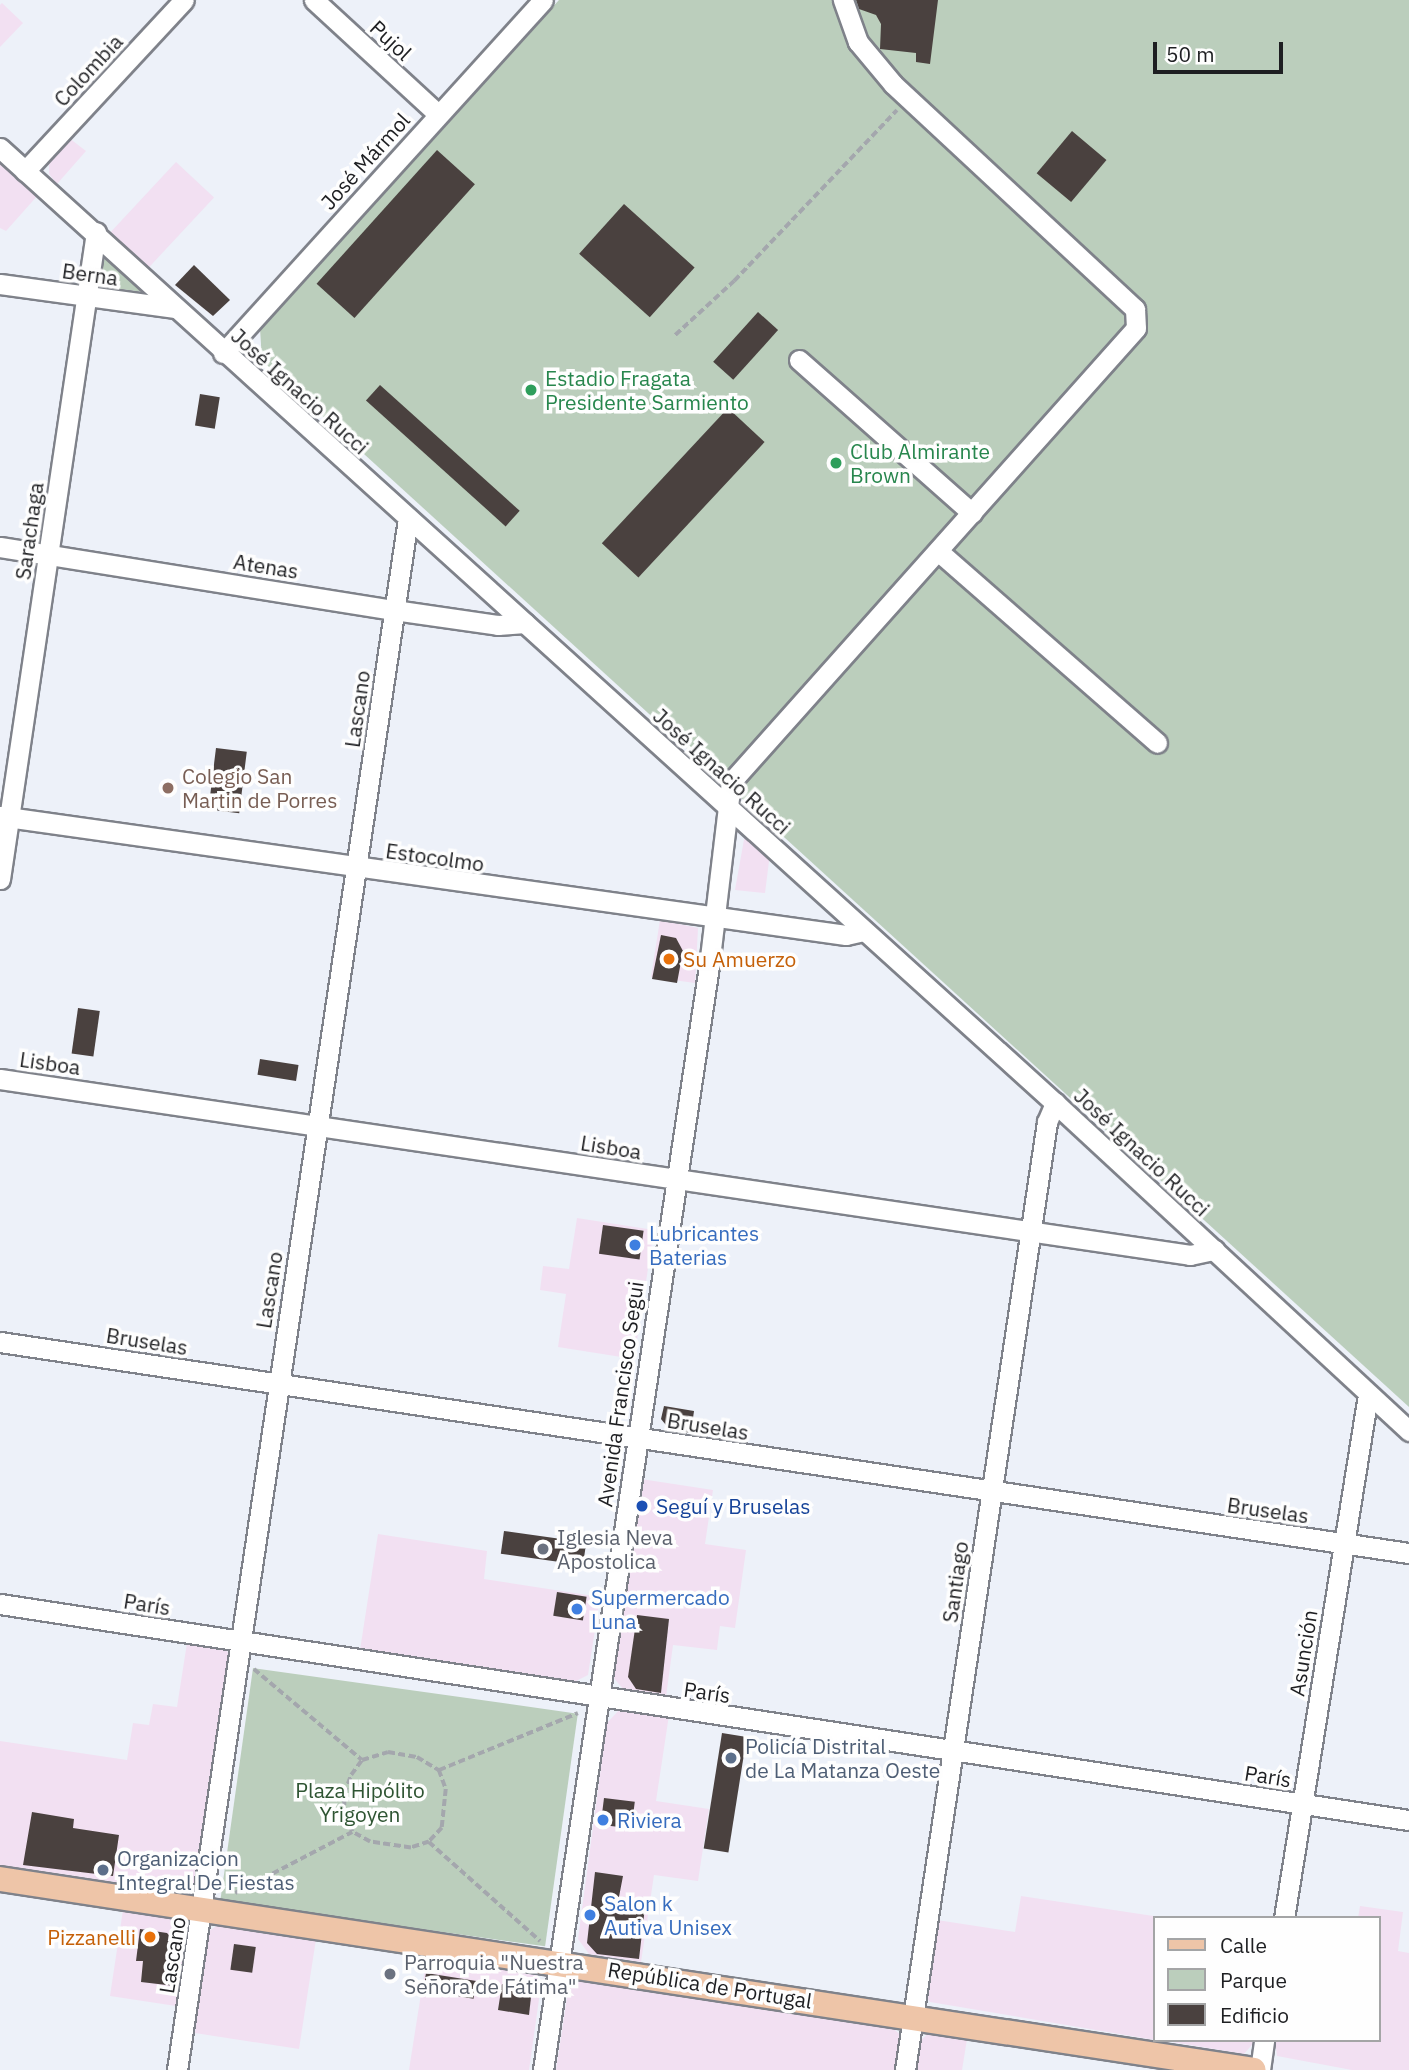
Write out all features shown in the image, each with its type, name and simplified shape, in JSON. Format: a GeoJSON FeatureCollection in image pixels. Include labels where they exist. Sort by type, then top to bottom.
{"type":"FeatureCollection","features":[{"type":"Feature","properties":{"kind":"main road","name":"República de Portugal"},"geometry":{"type":"LineString","coordinates":[[0,1879],[202,1909],[554,1954],[913,2017],[1254,2070]]}},
{"type":"Feature","properties":{"kind":"street","name":"Colombia"},"geometry":{"type":"LineString","coordinates":[[25,171],[184,0]]}},
{"type":"Feature","properties":{"kind":"street","name":"Pujol"},"geometry":{"type":"LineString","coordinates":[[314,0],[438,114]]}},
{"type":"Feature","properties":{"kind":"street","name":"José Mármol"},"geometry":{"type":"LineString","coordinates":[[223,353],[543,0]]}},
{"type":"Feature","properties":{"kind":"street","name":"Avenida Francisco Segui"},"geometry":{"type":"LineString","coordinates":[[543,2070],[554,1954],[597,1699],[715,918],[729,808],[727,794],[738,772],[1126,343],[1136,328],[1135,309],[909,98],[858,42],[843,0]]}},
{"type":"Feature","properties":{"kind":"street","name":"José Ignacio Rucci"},"geometry":{"type":"LineString","coordinates":[[0,148],[96,232],[223,353],[1055,1102],[1409,1431]]}},
{"type":"Feature","properties":{"kind":"street","name":"Sarachaga"},"geometry":{"type":"LineString","coordinates":[[0,879],[5,817],[96,232]]}},
{"type":"Feature","properties":{"kind":"street","name":"Berna"},"geometry":{"type":"LineString","coordinates":[[0,284],[175,308]]}},
{"type":"Feature","properties":{"kind":"street"},"geometry":{"type":"LineString","coordinates":[[799,359],[972,513]]}},
{"type":"Feature","properties":{"kind":"street","name":"Lascano"},"geometry":{"type":"LineString","coordinates":[[177,2070],[408,518]]}},
{"type":"Feature","properties":{"kind":"street","name":"Atenas"},"geometry":{"type":"LineString","coordinates":[[0,547],[394,610],[498,625],[525,623]]}},
{"type":"Feature","properties":{"kind":"street"},"geometry":{"type":"LineString","coordinates":[[938,551],[1157,743]]}},
{"type":"Feature","properties":{"kind":"street","name":"Estocolmo"},"geometry":{"type":"LineString","coordinates":[[5,817],[357,869],[846,936],[864,931]]}},
{"type":"Feature","properties":{"kind":"street","name":"Lisboa"},"geometry":{"type":"LineString","coordinates":[[0,1079],[1032,1233],[1190,1255],[1214,1250]]}},
{"type":"Feature","properties":{"kind":"street","name":"Santiago"},"geometry":{"type":"LineString","coordinates":[[905,2070],[1047,1122],[1055,1102]]}},
{"type":"Feature","properties":{"kind":"street","name":"Bruselas"},"geometry":{"type":"LineString","coordinates":[[0,1342],[991,1493],[1409,1553]]}},
{"type":"Feature","properties":{"kind":"street","name":"Asunción"},"geometry":{"type":"LineString","coordinates":[[1284,1916],[1368,1395]]}},
{"type":"Feature","properties":{"kind":"street","name":"París"},"geometry":{"type":"LineString","coordinates":[[0,1604],[597,1699],[1409,1820]]}},
{"type":"Feature","properties":{"kind":"street"},"geometry":{"type":"LineString","coordinates":[[1260,2070],[1265,2042]]}},
{"type":"Feature","properties":{"kind":"path"},"geometry":{"type":"LineString","coordinates":[[675,335],[734,281],[909,98]]}},
{"type":"Feature","properties":{"kind":"path"},"geometry":{"type":"LineString","coordinates":[[253,1668],[362,1760]]}},
{"type":"Feature","properties":{"kind":"path"},"geometry":{"type":"LineString","coordinates":[[439,1770],[578,1713]]}},
{"type":"Feature","properties":{"kind":"path"},"geometry":{"type":"LineString","coordinates":[[388,1752],[417,1757],[439,1770],[446,1789],[446,1810],[442,1828],[429,1842],[411,1848],[387,1846],[352,1832],[344,1816],[344,1794],[362,1760],[388,1752]]}},
{"type":"Feature","properties":{"kind":"path"},"geometry":{"type":"LineString","coordinates":[[233,1895],[352,1832]]}},
{"type":"Feature","properties":{"kind":"path"},"geometry":{"type":"LineString","coordinates":[[429,1842],[554,1954]]}},
{"type":"Feature","properties":{"kind":"shaded area"},"geometry":{"type":"Polygon","coordinates":[[[2,3],[23,23],[0,47],[0,5],[2,3]]]}},
{"type":"Feature","properties":{"kind":"shaded area"},"geometry":{"type":"Polygon","coordinates":[[[69,138],[86,151],[57,184],[49,174],[49,162],[69,138]]]}},
{"type":"Feature","properties":{"kind":"shaded area"},"geometry":{"type":"Polygon","coordinates":[[[0,158],[39,194],[6,231],[0,228],[0,158]]]}},
{"type":"Feature","properties":{"kind":"shaded area"},"geometry":{"type":"Polygon","coordinates":[[[176,162],[214,197],[147,269],[109,234],[176,162]]]}},
{"type":"Feature","properties":{"kind":"shaded area"},"geometry":{"type":"Polygon","coordinates":[[[745,834],[770,853],[765,893],[735,890],[745,834]]]}},
{"type":"Feature","properties":{"kind":"shaded area"},"geometry":{"type":"Polygon","coordinates":[[[660,920],[698,928],[695,983],[651,977],[660,920]]]}},
{"type":"Feature","properties":{"kind":"shaded area"},"geometry":{"type":"Polygon","coordinates":[[[577,1218],[654,1230],[634,1359],[558,1347],[566,1294],[540,1290],[543,1266],[569,1269],[577,1218]]]}},
{"type":"Feature","properties":{"kind":"shaded area"},"geometry":{"type":"Polygon","coordinates":[[[641,1479],[713,1490],[705,1544],[746,1550],[735,1628],[720,1626],[717,1650],[673,1645],[666,1697],[624,1690],[612,1676],[641,1479]]]}},
{"type":"Feature","properties":{"kind":"shaded area"},"geometry":{"type":"Polygon","coordinates":[[[378,1534],[487,1551],[484,1579],[600,1597],[588,1675],[574,1682],[360,1650],[378,1534]]]}},
{"type":"Feature","properties":{"kind":"shaded area"},"geometry":{"type":"Polygon","coordinates":[[[187,1643],[225,1649],[229,1654],[195,1885],[176,1891],[0,1865],[0,1741],[127,1760],[133,1723],[149,1725],[153,1704],[177,1707],[187,1643]]]}},
{"type":"Feature","properties":{"kind":"shaded area"},"geometry":{"type":"Polygon","coordinates":[[[621,1708],[669,1715],[656,1801],[709,1809],[698,1881],[654,1875],[641,1962],[589,1954],[578,1939],[607,1723],[621,1708]]]}},
{"type":"Feature","properties":{"kind":"shaded area"},"geometry":{"type":"Polygon","coordinates":[[[1021,1896],[1154,1916],[1154,2040],[930,2002],[925,1995],[937,1920],[1015,1932],[1021,1896]]]}},
{"type":"Feature","properties":{"kind":"shaded area"},"geometry":{"type":"Polygon","coordinates":[[[1360,1906],[1403,1912],[1398,1951],[1409,1953],[1409,2070],[1352,2070],[1277,2056],[1275,2042],[1381,2042],[1381,1916],[1358,1916],[1360,1906]]]}},
{"type":"Feature","properties":{"kind":"shaded area"},"geometry":{"type":"Polygon","coordinates":[[[123,1910],[184,1919],[188,1926],[176,2006],[110,1996],[123,1910]]]}},
{"type":"Feature","properties":{"kind":"shaded area"},"geometry":{"type":"Polygon","coordinates":[[[221,1923],[316,1939],[299,2049],[195,2033],[209,1931],[221,1923]]]}},
{"type":"Feature","properties":{"kind":"shaded area"},"geometry":{"type":"Polygon","coordinates":[[[427,1956],[537,1973],[541,1985],[529,2070],[409,2070],[427,1956]]]}},
{"type":"Feature","properties":{"kind":"shaded area"},"geometry":{"type":"Polygon","coordinates":[[[577,1979],[890,2026],[902,2036],[897,2070],[556,2070],[569,1985],[577,1979]]]}},
{"type":"Feature","properties":{"kind":"shaded area"},"geometry":{"type":"Polygon","coordinates":[[[929,2033],[967,2039],[962,2070],[915,2070],[920,2041],[929,2033]]]}},
{"type":"Feature","properties":{"kind":"shaded area"},"geometry":{"type":"Polygon","coordinates":[[[1172,2042],[1254,2042],[1244,2054],[1172,2042]]]}},
{"type":"Feature","properties":{"kind":"green space","name":"Club Almirante Brown"},"geometry":{"type":"Polygon","coordinates":[[[559,0],[1409,0],[1409,1407],[262,361],[260,328],[559,0]]]}},
{"type":"Feature","properties":{"kind":"green space"},"geometry":{"type":"Polygon","coordinates":[[[105,256],[144,290],[143,292],[99,286],[105,256]]]}},
{"type":"Feature","properties":{"kind":"green space","name":"Plaza Hipólito Yrigoyen"},"geometry":{"type":"Polygon","coordinates":[[[253,1668],[578,1714],[545,1946],[220,1901],[253,1668]]]}},
{"type":"Feature","properties":{"kind":"building"},"geometry":{"type":"Polygon","coordinates":[[[856,0],[938,0],[930,64],[916,62],[916,53],[880,49],[881,24],[876,15],[859,9],[856,0]]]}},
{"type":"Feature","properties":{"kind":"building"},"geometry":{"type":"Polygon","coordinates":[[[1072,131],[1106,160],[1071,202],[1037,173],[1072,131]]]}},
{"type":"Feature","properties":{"kind":"building"},"geometry":{"type":"Polygon","coordinates":[[[437,150],[475,184],[354,318],[317,284],[437,150]]]}},
{"type":"Feature","properties":{"kind":"building"},"geometry":{"type":"Polygon","coordinates":[[[624,204],[695,268],[650,317],[579,254],[624,204]]]}},
{"type":"Feature","properties":{"kind":"building"},"geometry":{"type":"Polygon","coordinates":[[[194,265],[230,300],[213,316],[175,285],[194,265]]]}},
{"type":"Feature","properties":{"kind":"building"},"geometry":{"type":"Polygon","coordinates":[[[758,312],[778,330],[733,380],[713,362],[758,312]]]}},
{"type":"Feature","properties":{"kind":"building"},"geometry":{"type":"Polygon","coordinates":[[[380,385],[520,511],[506,526],[366,401],[380,385]]]}},
{"type":"Feature","properties":{"kind":"building"},"geometry":{"type":"Polygon","coordinates":[[[200,394],[220,397],[215,429],[195,426],[200,394]]]}},
{"type":"Feature","properties":{"kind":"building"},"geometry":{"type":"Polygon","coordinates":[[[728,408],[765,442],[638,577],[602,543],[728,408]]]}},
{"type":"Feature","properties":{"kind":"building"},"geometry":{"type":"Polygon","coordinates":[[[216,748],[247,752],[239,813],[208,810],[216,748]]]}},
{"type":"Feature","properties":{"kind":"building","name":"Su Amuerzo"},"geometry":{"type":"Polygon","coordinates":[[[661,935],[676,938],[683,951],[677,983],[652,979],[661,935]]]}},
{"type":"Feature","properties":{"kind":"building"},"geometry":{"type":"Polygon","coordinates":[[[78,1008],[100,1011],[93,1057],[72,1054],[78,1008]]]}},
{"type":"Feature","properties":{"kind":"building"},"geometry":{"type":"Polygon","coordinates":[[[260,1059],[299,1065],[296,1081],[257,1075],[260,1059]]]}},
{"type":"Feature","properties":{"kind":"building"},"geometry":{"type":"Polygon","coordinates":[[[603,1225],[644,1231],[640,1259],[599,1254],[603,1225]]]}},
{"type":"Feature","properties":{"kind":"building"},"geometry":{"type":"Polygon","coordinates":[[[664,1406],[694,1411],[691,1433],[670,1430],[661,1419],[664,1406]]]}},
{"type":"Feature","properties":{"kind":"building","name":"Iglesia Neva Apostolica"},"geometry":{"type":"Polygon","coordinates":[[[504,1531],[586,1543],[583,1565],[501,1554],[504,1531]]]}},
{"type":"Feature","properties":{"kind":"building"},"geometry":{"type":"Polygon","coordinates":[[[557,1592],[587,1597],[583,1620],[553,1616],[557,1592]]]}},
{"type":"Feature","properties":{"kind":"building"},"geometry":{"type":"Polygon","coordinates":[[[637,1615],[669,1619],[661,1693],[636,1689],[628,1677],[637,1615]]]}},
{"type":"Feature","properties":{"kind":"building"},"geometry":{"type":"Polygon","coordinates":[[[722,1733],[747,1737],[728,1852],[704,1849],[722,1733]]]}},
{"type":"Feature","properties":{"kind":"building"},"geometry":{"type":"Polygon","coordinates":[[[604,1798],[635,1802],[631,1829],[601,1825],[604,1798]]]}},
{"type":"Feature","properties":{"kind":"building"},"geometry":{"type":"Polygon","coordinates":[[[32,1812],[74,1819],[73,1828],[119,1835],[113,1876],[23,1865],[32,1812]]]}},
{"type":"Feature","properties":{"kind":"building"},"geometry":{"type":"Polygon","coordinates":[[[595,1872],[623,1876],[618,1902],[645,1907],[639,1959],[597,1954],[587,1943],[595,1872]]]}},
{"type":"Feature","properties":{"kind":"building"},"geometry":{"type":"Polygon","coordinates":[[[140,1929],[167,1933],[180,1948],[175,1986],[141,1982],[143,1961],[136,1961],[140,1929]]]}},
{"type":"Feature","properties":{"kind":"building"},"geometry":{"type":"Polygon","coordinates":[[[234,1944],[256,1947],[252,1973],[230,1970],[234,1944]]]}},
{"type":"Feature","properties":{"kind":"building"},"geometry":{"type":"Polygon","coordinates":[[[426,1973],[476,1981],[474,1999],[423,1991],[426,1973]]]}},
{"type":"Feature","properties":{"kind":"building"},"geometry":{"type":"Polygon","coordinates":[[[502,1984],[522,1987],[531,1997],[529,2015],[498,2010],[502,1984]]]}},
{"type":"Feature","properties":{"kind":"place","name":"Estadio Fragata Presidente Sarmiento"},"geometry":{"type":"Point","coordinates":[531,390]}},
{"type":"Feature","properties":{"kind":"place","name":"Club Almirante Brown"},"geometry":{"type":"Point","coordinates":[836,463]}},
{"type":"Feature","properties":{"kind":"place","name":"Colegio San Martin de Porres"},"geometry":{"type":"Point","coordinates":[168,788]}},
{"type":"Feature","properties":{"kind":"place","name":"Su Amuerzo"},"geometry":{"type":"Point","coordinates":[669,959]}},
{"type":"Feature","properties":{"kind":"place","name":"Lubricantes Baterias"},"geometry":{"type":"Point","coordinates":[635,1245]}},
{"type":"Feature","properties":{"kind":"place","name":"Seguí y Bruselas"},"geometry":{"type":"Point","coordinates":[642,1506]}},
{"type":"Feature","properties":{"kind":"place","name":"Iglesia Neva Apostolica"},"geometry":{"type":"Point","coordinates":[543,1549]}},
{"type":"Feature","properties":{"kind":"place","name":"Supermercado Luna"},"geometry":{"type":"Point","coordinates":[577,1609]}},
{"type":"Feature","properties":{"kind":"place","name":"Policía Distrital de La Matanza Oeste"},"geometry":{"type":"Point","coordinates":[731,1758]}},
{"type":"Feature","properties":{"kind":"place","name":"Riviera"},"geometry":{"type":"Point","coordinates":[603,1820]}},
{"type":"Feature","properties":{"kind":"place","name":"Organizacion Integral De Fiestas"},"geometry":{"type":"Point","coordinates":[103,1870]}},
{"type":"Feature","properties":{"kind":"place","name":"Salon k Autiva Unisex"},"geometry":{"type":"Point","coordinates":[590,1915]}},
{"type":"Feature","properties":{"kind":"place","name":"Pizzanelli"},"geometry":{"type":"Point","coordinates":[150,1937]}},
{"type":"Feature","properties":{"kind":"place","name":"Parroquia \"Nuestra Señora de Fátima\""},"geometry":{"type":"Point","coordinates":[390,1974]}}]}
